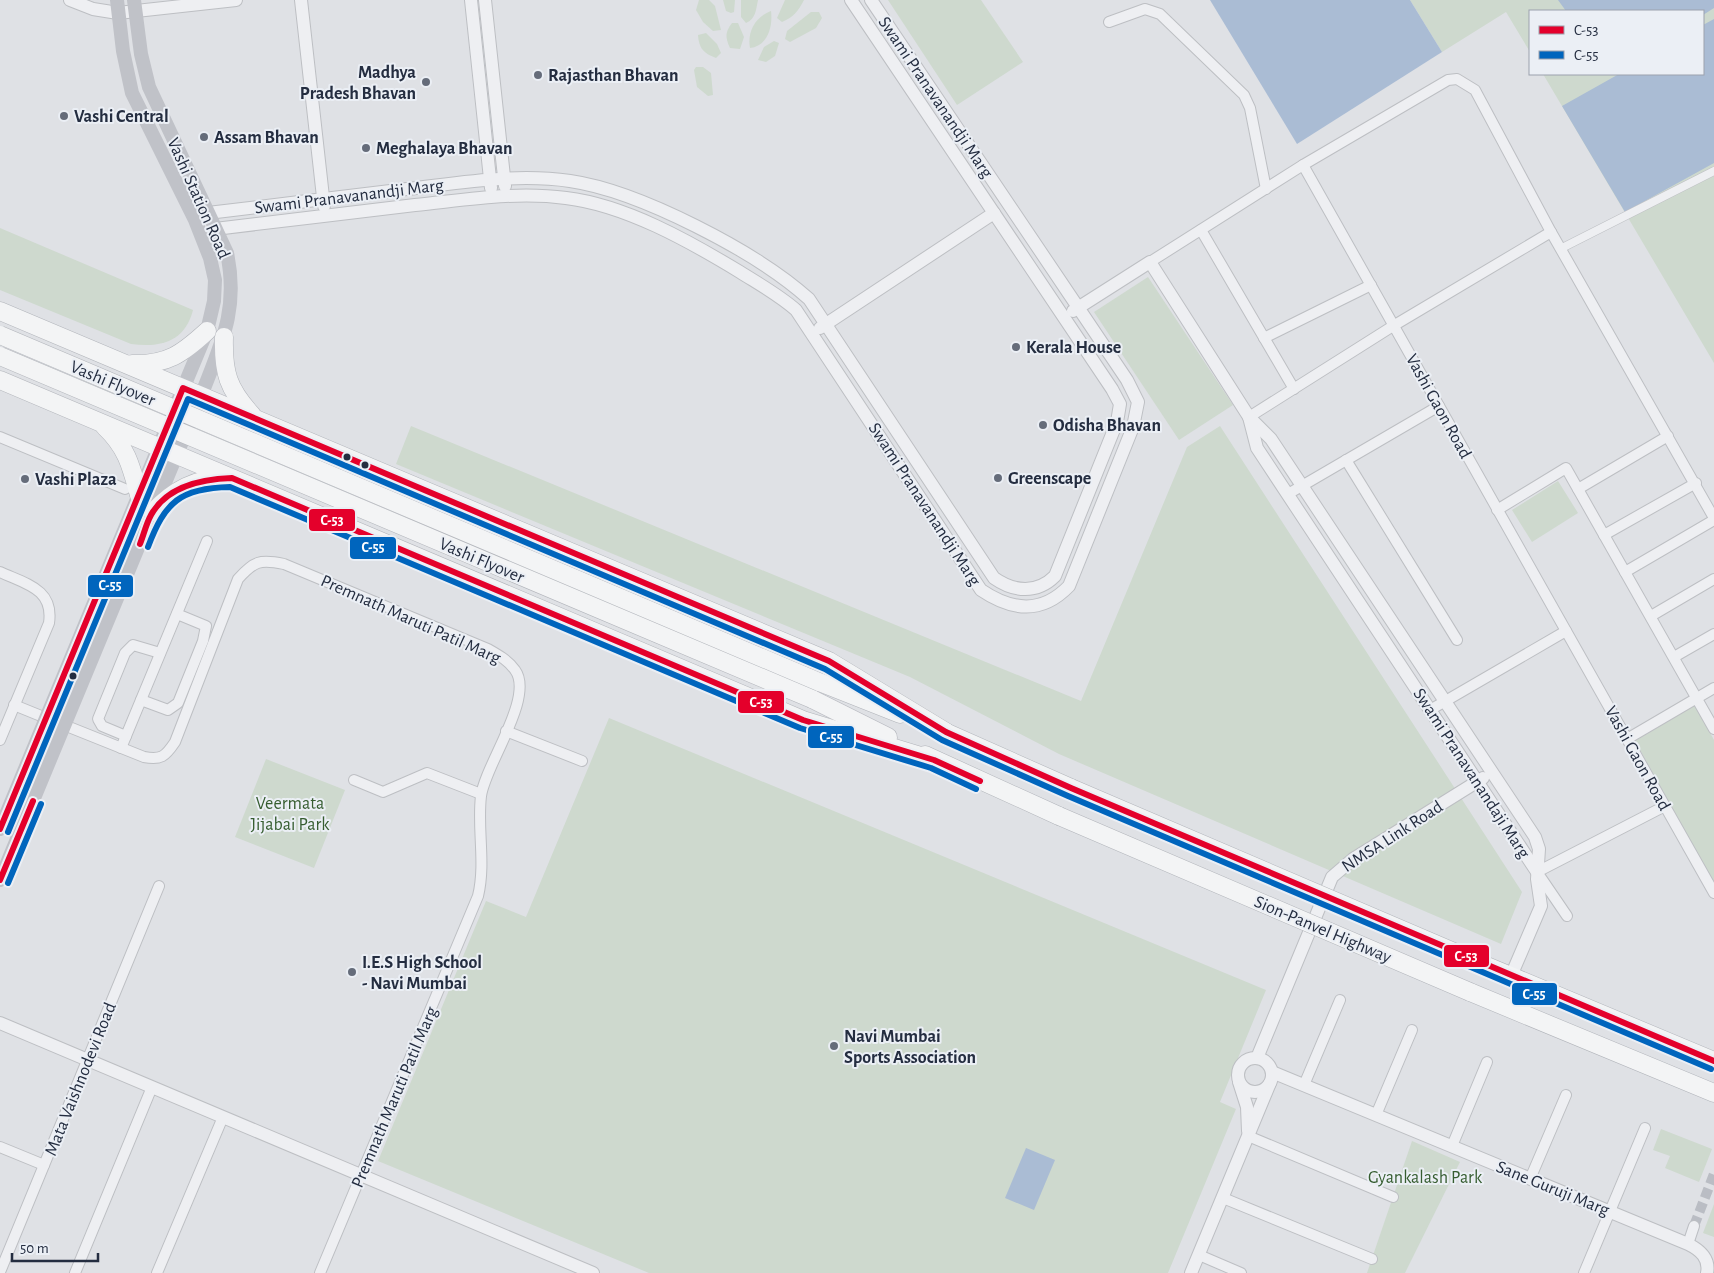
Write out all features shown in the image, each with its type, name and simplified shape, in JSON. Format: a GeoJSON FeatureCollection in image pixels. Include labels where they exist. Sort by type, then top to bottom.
{"type":"FeatureCollection","features":[{"type":"Feature","properties":{"kind":"highway"},"geometry":{"type":"LineString","coordinates":[[0,311],[828,660],[946,732]]}},
{"type":"Feature","properties":{"kind":"highway"},"geometry":{"type":"LineString","coordinates":[[126,364],[151,365],[172,358],[207,331]]}},
{"type":"Feature","properties":{"kind":"highway","name":"Vashi Flyover"},"geometry":{"type":"LineString","coordinates":[[0,335],[819,682],[946,732]]}},
{"type":"Feature","properties":{"kind":"highway"},"geometry":{"type":"LineString","coordinates":[[224,337],[223,362],[228,384],[240,402],[256,419]]}},
{"type":"Feature","properties":{"kind":"highway","name":"Vashi Flyover"},"geometry":{"type":"LineString","coordinates":[[0,356],[812,699],[934,760]]}},
{"type":"Feature","properties":{"kind":"highway"},"geometry":{"type":"LineString","coordinates":[[0,380],[803,720],[934,760]]}},
{"type":"Feature","properties":{"kind":"highway"},"geometry":{"type":"LineString","coordinates":[[101,423],[118,439],[129,459],[132,492]]}},
{"type":"Feature","properties":{"kind":"highway"},"geometry":{"type":"LineString","coordinates":[[153,512],[168,496],[188,484],[210,478],[232,478]]}},
{"type":"Feature","properties":{"kind":"highway","name":"Sion-Panvel Highway"},"geometry":{"type":"LineString","coordinates":[[946,732],[1071,788],[1714,1061]]}},
{"type":"Feature","properties":{"kind":"highway","name":"Sion-Panvel Highway"},"geometry":{"type":"LineString","coordinates":[[934,760],[1059,816],[1470,992],[1714,1093]]}},
{"type":"Feature","properties":{"kind":"main road","name":"Vashi Station Road"},"geometry":{"type":"LineString","coordinates":[[0,880],[201,396],[224,337],[231,303],[232,278],[227,253],[149,87],[141,54],[135,5]]}},
{"type":"Feature","properties":{"kind":"main road","name":"Vashi Station Road"},"geometry":{"type":"LineString","coordinates":[[0,829],[46,718],[132,492],[158,447],[207,331],[214,301],[215,280],[210,258],[195,220],[132,93],[123,50],[118,6]]}},
{"type":"Feature","properties":{"kind":"main road"},"geometry":{"type":"LineString","coordinates":[[158,148],[174,140]]}},
{"type":"Feature","properties":{"kind":"main road"},"geometry":{"type":"LineString","coordinates":[[46,718],[64,725]]}},
{"type":"Feature","properties":{"kind":"street"},"geometry":{"type":"LineString","coordinates":[[70,0],[93,9],[236,0]]}},
{"type":"Feature","properties":{"kind":"street"},"geometry":{"type":"LineString","coordinates":[[301,0],[326,215]]}},
{"type":"Feature","properties":{"kind":"street"},"geometry":{"type":"LineString","coordinates":[[472,0],[492,198]]}},
{"type":"Feature","properties":{"kind":"street"},"geometry":{"type":"LineString","coordinates":[[485,0],[506,196]]}},
{"type":"Feature","properties":{"kind":"street","name":"Swami Pranavanandji Marg"},"geometry":{"type":"LineString","coordinates":[[208,213],[490,180],[523,178],[570,181],[608,190],[643,203],[710,234],[792,284],[809,299],[994,578],[1011,587],[1034,589],[1048,584],[1055,576],[1120,412],[1118,398],[851,0]]}},
{"type":"Feature","properties":{"kind":"street","name":"Swami Pranavanandji Marg"},"geometry":{"type":"LineString","coordinates":[[215,229],[326,215],[523,195],[567,198],[603,206],[636,218],[702,249],[782,298],[796,310],[981,590],[997,601],[1016,606],[1038,606],[1057,598],[1069,586],[1137,415],[1138,402],[1134,390],[871,0]]}},
{"type":"Feature","properties":{"kind":"street"},"geometry":{"type":"LineString","coordinates":[[1109,22],[1145,9],[1160,14],[1244,95],[1250,108],[1266,189]]}},
{"type":"Feature","properties":{"kind":"street"},"geometry":{"type":"LineString","coordinates":[[1064,316],[1303,165],[1448,80],[1457,79],[1475,90],[1550,232],[1696,484],[1714,519],[1625,572]]}},
{"type":"Feature","properties":{"kind":"street","name":"Vashi Gaon Road"},"geometry":{"type":"LineString","coordinates":[[1303,165],[1714,893]]}},
{"type":"Feature","properties":{"kind":"street"},"geometry":{"type":"LineString","coordinates":[[1560,249],[1714,171]]}},
{"type":"Feature","properties":{"kind":"street"},"geometry":{"type":"LineString","coordinates":[[812,334],[994,213]]}},
{"type":"Feature","properties":{"kind":"street"},"geometry":{"type":"LineString","coordinates":[[1201,230],[1294,389]]}},
{"type":"Feature","properties":{"kind":"street"},"geometry":{"type":"LineString","coordinates":[[1249,416],[1550,232]]}},
{"type":"Feature","properties":{"kind":"street","name":"Swami Pranavanandaji Marg"},"geometry":{"type":"LineString","coordinates":[[1150,262],[1249,416],[1272,439],[1537,841],[1539,853],[1537,872]]}},
{"type":"Feature","properties":{"kind":"street"},"geometry":{"type":"LineString","coordinates":[[1264,338],[1371,286]]}},
{"type":"Feature","properties":{"kind":"street"},"geometry":{"type":"LineString","coordinates":[[1288,494],[1439,406]]}},
{"type":"Feature","properties":{"kind":"street","name":"Swami Pranavanandaji Marg"},"geometry":{"type":"LineString","coordinates":[[1249,416],[1257,448],[1537,872]]}},
{"type":"Feature","properties":{"kind":"street"},"geometry":{"type":"LineString","coordinates":[[1578,489],[1668,436]]}},
{"type":"Feature","properties":{"kind":"street"},"geometry":{"type":"LineString","coordinates":[[0,437],[132,492]]}},
{"type":"Feature","properties":{"kind":"street"},"geometry":{"type":"LineString","coordinates":[[1346,460],[1457,640]]}},
{"type":"Feature","properties":{"kind":"street"},"geometry":{"type":"LineString","coordinates":[[1497,510],[1566,468],[1714,728]]}},
{"type":"Feature","properties":{"kind":"street"},"geometry":{"type":"LineString","coordinates":[[1604,535],[1696,484]]}},
{"type":"Feature","properties":{"kind":"street"},"geometry":{"type":"LineString","coordinates":[[120,748],[208,540]]}},
{"type":"Feature","properties":{"kind":"street","name":"Premnath Maruti Patil Marg"},"geometry":{"type":"LineString","coordinates":[[64,725],[144,757],[156,759],[167,754],[174,742],[238,579],[251,565],[266,560],[284,564],[504,658],[517,671],[520,687],[517,704],[481,794],[481,875],[478,896],[320,1273]]}},
{"type":"Feature","properties":{"kind":"street"},"geometry":{"type":"LineString","coordinates":[[0,572],[41,592],[48,600],[51,610],[49,623],[0,740]]}},
{"type":"Feature","properties":{"kind":"street"},"geometry":{"type":"LineString","coordinates":[[1651,616],[1714,579]]}},
{"type":"Feature","properties":{"kind":"street"},"geometry":{"type":"LineString","coordinates":[[141,700],[168,710],[178,703],[203,641],[206,626],[177,614]]}},
{"type":"Feature","properties":{"kind":"street"},"geometry":{"type":"LineString","coordinates":[[1430,710],[1566,630]]}},
{"type":"Feature","properties":{"kind":"street"},"geometry":{"type":"LineString","coordinates":[[1674,657],[1714,634]]}},
{"type":"Feature","properties":{"kind":"street"},"geometry":{"type":"LineString","coordinates":[[126,736],[102,726],[98,719],[125,653],[133,645],[160,652]]}},
{"type":"Feature","properties":{"kind":"street"},"geometry":{"type":"LineString","coordinates":[[1627,739],[1714,688]]}},
{"type":"Feature","properties":{"kind":"street"},"geometry":{"type":"LineString","coordinates":[[14,705],[46,718]]}},
{"type":"Feature","properties":{"kind":"street"},"geometry":{"type":"LineString","coordinates":[[506,731],[582,761]]}},
{"type":"Feature","properties":{"kind":"street"},"geometry":{"type":"LineString","coordinates":[[354,780],[383,792],[427,773],[481,794]]}},
{"type":"Feature","properties":{"kind":"street","name":"NMSA Link Road"},"geometry":{"type":"LineString","coordinates":[[1257,1058],[1332,877],[1353,859],[1492,773]]}},
{"type":"Feature","properties":{"kind":"street"},"geometry":{"type":"LineString","coordinates":[[1537,872],[1665,806]]}},
{"type":"Feature","properties":{"kind":"street"},"geometry":{"type":"LineString","coordinates":[[1537,872],[1567,916]]}},
{"type":"Feature","properties":{"kind":"street"},"geometry":{"type":"LineString","coordinates":[[1511,976],[1539,911],[1541,900],[1537,872]]}},
{"type":"Feature","properties":{"kind":"street","name":"Mata Vaishnodevi Road"},"geometry":{"type":"LineString","coordinates":[[0,1272],[159,886]]}},
{"type":"Feature","properties":{"kind":"street"},"geometry":{"type":"LineString","coordinates":[[1304,1085],[1340,1000]]}},
{"type":"Feature","properties":{"kind":"street"},"geometry":{"type":"LineString","coordinates":[[0,1023],[593,1273]]}},
{"type":"Feature","properties":{"kind":"street"},"geometry":{"type":"LineString","coordinates":[[1376,1116],[1412,1030]]}},
{"type":"Feature","properties":{"kind":"street"},"geometry":{"type":"LineString","coordinates":[[1191,1273],[1223,1198],[1248,1136],[1271,1078],[1267,1063],[1257,1058],[1246,1060],[1242,1064],[1238,1075],[1247,1107],[1248,1136]]}},
{"type":"Feature","properties":{"kind":"street"},"geometry":{"type":"LineString","coordinates":[[1452,1146],[1487,1062]]}},
{"type":"Feature","properties":{"kind":"street"},"geometry":{"type":"LineString","coordinates":[[1239,1080],[1246,1089],[1257,1092],[1271,1078]]}},
{"type":"Feature","properties":{"kind":"street","name":"Sane Guruji Marg"},"geometry":{"type":"LineString","coordinates":[[1271,1078],[1304,1085],[1688,1244],[1696,1248],[1706,1259],[1709,1266],[1707,1273]]}},
{"type":"Feature","properties":{"kind":"street"},"geometry":{"type":"LineString","coordinates":[[75,1273],[152,1087]]}},
{"type":"Feature","properties":{"kind":"street"},"geometry":{"type":"LineString","coordinates":[[1530,1179],[1566,1095]]}},
{"type":"Feature","properties":{"kind":"street"},"geometry":{"type":"LineString","coordinates":[[157,1273],[223,1117]]}},
{"type":"Feature","properties":{"kind":"street"},"geometry":{"type":"LineString","coordinates":[[1584,1273],[1645,1128]]}},
{"type":"Feature","properties":{"kind":"street"},"geometry":{"type":"LineString","coordinates":[[1248,1136],[1393,1197]]}},
{"type":"Feature","properties":{"kind":"street"},"geometry":{"type":"LineString","coordinates":[[0,1147],[44,1165]]}},
{"type":"Feature","properties":{"kind":"street"},"geometry":{"type":"LineString","coordinates":[[1223,1198],[1372,1259]]}},
{"type":"Feature","properties":{"kind":"street"},"geometry":{"type":"LineString","coordinates":[[1688,1244],[1694,1226]]}},
{"type":"Feature","properties":{"kind":"street"},"geometry":{"type":"LineString","coordinates":[[1199,1255],[1241,1273]]}},
{"type":"Feature","properties":{"kind":"green space"},"geometry":{"type":"Polygon","coordinates":[[[699,0],[709,0],[715,6],[721,30],[713,31],[703,22],[696,10],[699,0]]]}},
{"type":"Feature","properties":{"kind":"green space"},"geometry":{"type":"Polygon","coordinates":[[[723,0],[735,0],[734,12],[726,11],[723,0]]]}},
{"type":"Feature","properties":{"kind":"green space"},"geometry":{"type":"Polygon","coordinates":[[[741,0],[758,0],[754,16],[746,23],[741,17],[741,0]]]}},
{"type":"Feature","properties":{"kind":"green space"},"geometry":{"type":"Polygon","coordinates":[[[785,0],[804,0],[790,18],[782,22],[777,18],[785,0]]]}},
{"type":"Feature","properties":{"kind":"green space"},"geometry":{"type":"Polygon","coordinates":[[[888,0],[981,0],[1023,62],[957,105],[888,0]]]}},
{"type":"Feature","properties":{"kind":"green space"},"geometry":{"type":"Polygon","coordinates":[[[1410,0],[1714,0],[1714,363],[1544,75],[1704,75],[1704,10],[1529,10],[1529,50],[1506,12],[1442,52],[1410,0]]]}},
{"type":"Feature","properties":{"kind":"green space"},"geometry":{"type":"Polygon","coordinates":[[[771,11],[771,23],[768,34],[761,43],[750,48],[749,42],[753,26],[761,17],[771,11]]]}},
{"type":"Feature","properties":{"kind":"green space"},"geometry":{"type":"Polygon","coordinates":[[[811,12],[819,12],[822,18],[816,28],[790,42],[785,39],[787,31],[811,12]]]}},
{"type":"Feature","properties":{"kind":"green space"},"geometry":{"type":"Polygon","coordinates":[[[732,23],[738,23],[744,37],[740,49],[730,48],[727,41],[726,35],[732,23]]]}},
{"type":"Feature","properties":{"kind":"green space"},"geometry":{"type":"Polygon","coordinates":[[[706,33],[717,44],[721,53],[716,58],[705,52],[699,43],[698,35],[706,33]]]}},
{"type":"Feature","properties":{"kind":"green space"},"geometry":{"type":"Polygon","coordinates":[[[774,41],[779,43],[775,56],[766,62],[758,60],[764,47],[774,41]]]}},
{"type":"Feature","properties":{"kind":"green space"},"geometry":{"type":"Polygon","coordinates":[[[696,67],[703,67],[711,73],[713,95],[708,96],[697,87],[694,70],[696,67]]]}},
{"type":"Feature","properties":{"kind":"green space"},"geometry":{"type":"Polygon","coordinates":[[[0,228],[193,310],[189,321],[178,336],[170,340],[152,345],[131,344],[0,290],[0,228]]]}},
{"type":"Feature","properties":{"kind":"green space"},"geometry":{"type":"Polygon","coordinates":[[[1148,277],[1233,405],[1179,440],[1094,312],[1148,277]]]}},
{"type":"Feature","properties":{"kind":"green space"},"geometry":{"type":"Polygon","coordinates":[[[411,426],[1081,701],[1187,447],[1220,426],[1522,892],[1501,944],[1059,754],[910,677],[396,464],[411,426]]]}},
{"type":"Feature","properties":{"kind":"green space"},"geometry":{"type":"Polygon","coordinates":[[[1558,481],[1578,513],[1532,542],[1512,510],[1558,481]]]}},
{"type":"Feature","properties":{"kind":"green space"},"geometry":{"type":"Polygon","coordinates":[[[1695,705],[1714,740],[1714,883],[1635,741],[1695,705]]]}},
{"type":"Feature","properties":{"kind":"green space","name":"Navi Mumbai Sports Association"},"geometry":{"type":"Polygon","coordinates":[[[609,718],[1266,990],[1220,1102],[1236,1109],[1168,1273],[649,1273],[378,1161],[486,901],[526,917],[609,718]]]}},
{"type":"Feature","properties":{"kind":"green space","name":"Veermata Jijabai Park"},"geometry":{"type":"Polygon","coordinates":[[[266,759],[345,790],[314,868],[235,837],[266,759]]]}},
{"type":"Feature","properties":{"kind":"green space"},"geometry":{"type":"Polygon","coordinates":[[[1661,1129],[1712,1149],[1699,1182],[1665,1168],[1670,1156],[1653,1150],[1661,1129]]]}},
{"type":"Feature","properties":{"kind":"green space","name":"Gyankalash Park"},"geometry":{"type":"Polygon","coordinates":[[[1412,1141],[1460,1162],[1405,1273],[1367,1273],[1412,1141]]]}},
{"type":"Feature","properties":{"kind":"green space"},"geometry":{"type":"Polygon","coordinates":[[[1714,1204],[1714,1237],[1703,1233],[1714,1204]]]}},
{"type":"Feature","properties":{"kind":"water"},"geometry":{"type":"Polygon","coordinates":[[[1210,0],[1410,0],[1442,52],[1297,144],[1210,0]]]}},
{"type":"Feature","properties":{"kind":"water"},"geometry":{"type":"Polygon","coordinates":[[[1558,0],[1714,0],[1714,8],[1704,14],[1704,10],[1565,10],[1558,0]]]}},
{"type":"Feature","properties":{"kind":"water"},"geometry":{"type":"Polygon","coordinates":[[[1714,19],[1714,163],[1625,212],[1562,106],[1617,75],[1704,75],[1704,24],[1714,19]]]}},
{"type":"Feature","properties":{"kind":"water"},"geometry":{"type":"Polygon","coordinates":[[[1026,1148],[1055,1160],[1034,1210],[1005,1198],[1026,1148]]]}},
{"type":"Feature","properties":{"kind":"tunnel"},"geometry":{"type":"LineString","coordinates":[[1694,1226],[1714,1174]]}},
{"type":"Feature","properties":{"kind":"transit line","name":"C-53"},"geometry":{"type":"LineString","coordinates":[[0,829],[183,388],[829,661],[946,732],[1071,788],[1714,1061]]}},
{"type":"Feature","properties":{"kind":"transit line","name":"C-55"},"geometry":{"type":"LineString","coordinates":[[8,832],[188,399],[825,669],[942,740],[1068,796],[1711,1069]]}},
{"type":"Feature","properties":{"kind":"transit line","name":"C-53"},"geometry":{"type":"LineString","coordinates":[[140,544],[151,515],[166,497],[197,482],[232,478],[803,720],[934,760],[980,781]]}},
{"type":"Feature","properties":{"kind":"transit line","name":"C-55"},"geometry":{"type":"LineString","coordinates":[[148,547],[161,519],[177,500],[198,490],[230,487],[800,728],[931,768],[976,789]]}},
{"type":"Feature","properties":{"kind":"transit line","name":"C-53"},"geometry":{"type":"LineString","coordinates":[[0,880],[33,801]]}},
{"type":"Feature","properties":{"kind":"transit line","name":"C-55"},"geometry":{"type":"LineString","coordinates":[[8,883],[41,804]]}},
{"type":"Feature","properties":{"kind":"place","name":"Rajasthan Bhavan"},"geometry":{"type":"Point","coordinates":[538,75]}},
{"type":"Feature","properties":{"kind":"place","name":"Madhya Pradesh Bhavan"},"geometry":{"type":"Point","coordinates":[426,82]}},
{"type":"Feature","properties":{"kind":"place","name":"Vashi Central"},"geometry":{"type":"Point","coordinates":[64,116]}},
{"type":"Feature","properties":{"kind":"place","name":"Assam Bhavan"},"geometry":{"type":"Point","coordinates":[204,137]}},
{"type":"Feature","properties":{"kind":"place","name":"Meghalaya Bhavan"},"geometry":{"type":"Point","coordinates":[366,148]}},
{"type":"Feature","properties":{"kind":"place","name":"Kerala House"},"geometry":{"type":"Point","coordinates":[1016,347]}},
{"type":"Feature","properties":{"kind":"place","name":"Odisha Bhavan"},"geometry":{"type":"Point","coordinates":[1043,425]}},
{"type":"Feature","properties":{"kind":"place","name":"Greenscape"},"geometry":{"type":"Point","coordinates":[998,478]}},
{"type":"Feature","properties":{"kind":"place","name":"Vashi Plaza"},"geometry":{"type":"Point","coordinates":[25,479]}},
{"type":"Feature","properties":{"kind":"place","name":"I.E.S High School - Navi Mumbai"},"geometry":{"type":"Point","coordinates":[352,972]}},
{"type":"Feature","properties":{"kind":"place","name":"Navi Mumbai Sports Association"},"geometry":{"type":"Point","coordinates":[834,1046]}}]}
